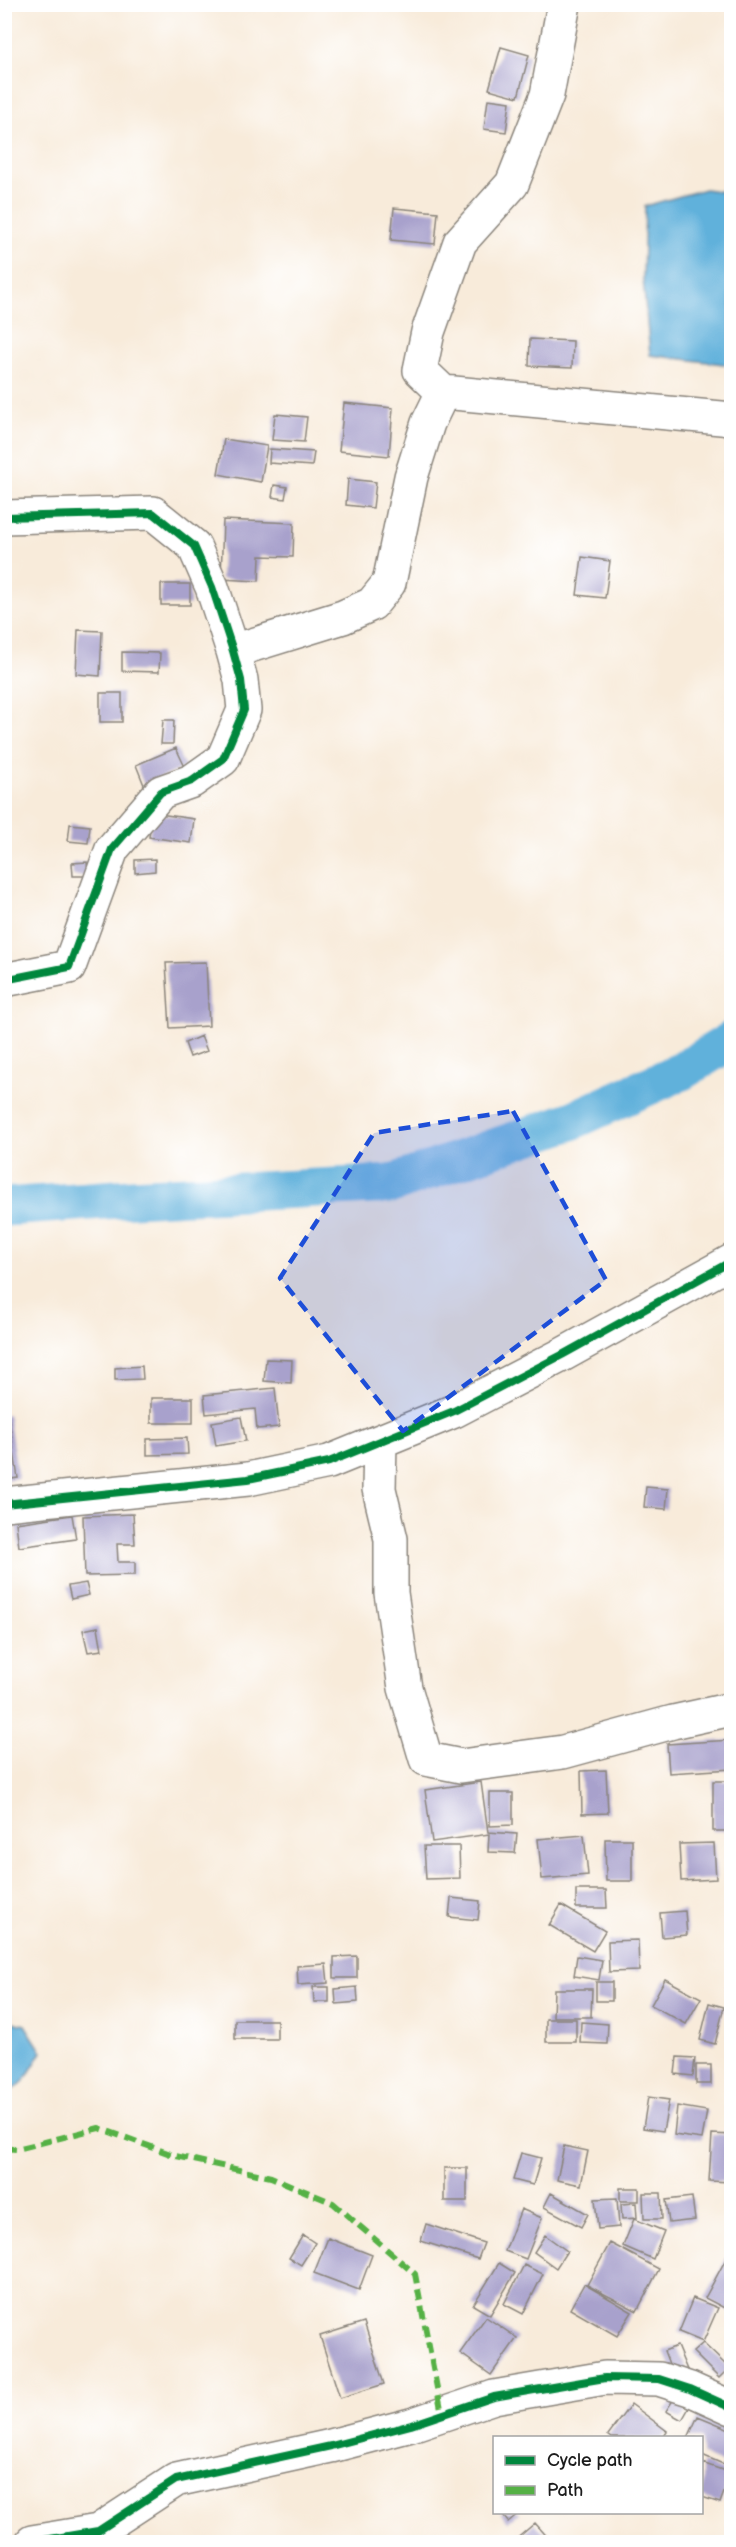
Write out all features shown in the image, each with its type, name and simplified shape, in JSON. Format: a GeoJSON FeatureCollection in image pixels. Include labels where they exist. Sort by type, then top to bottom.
{"type":"FeatureCollection","features":[{"type":"Feature","properties":{"kind":"street"},"geometry":{"type":"LineString","coordinates":[[564,4],[547,95],[512,184],[460,242],[428,332],[420,370],[443,392],[732,419]]}},
{"type":"Feature","properties":{"kind":"street"},"geometry":{"type":"LineString","coordinates":[[233,651],[344,617],[372,604],[389,583],[411,477],[428,423],[443,392]]}},
{"type":"Feature","properties":{"kind":"street"},"geometry":{"type":"LineString","coordinates":[[4,517],[153,513],[194,546],[212,587],[242,680],[244,710],[223,759],[192,781],[161,792],[112,849],[69,967],[4,980]]}},
{"type":"Feature","properties":{"kind":"street"},"geometry":{"type":"LineString","coordinates":[[4,1504],[248,1479],[328,1462],[454,1411],[732,1261]]}},
{"type":"Feature","properties":{"kind":"street"},"geometry":{"type":"LineString","coordinates":[[380,1441],[379,1489],[391,1539],[391,1593],[405,1688],[426,1759],[461,1766],[563,1752],[673,1722],[732,1709]]}},
{"type":"Feature","properties":{"kind":"street"},"geometry":{"type":"LineString","coordinates":[[32,2542],[98,2532],[176,2480],[342,2443],[411,2425],[494,2397],[605,2378],[659,2379],[690,2389],[732,2408]]}},
{"type":"Feature","properties":{"kind":"highlighted area"},"geometry":{"type":"Polygon","coordinates":[[[513,1111],[606,1280],[403,1431],[280,1278],[374,1133],[513,1111]]]}},
{"type":"Feature","properties":{"kind":"water"},"geometry":{"type":"Polygon","coordinates":[[[705,189],[731,193],[731,365],[650,355],[643,279],[645,206],[705,189]]]}},
{"type":"Feature","properties":{"kind":"water"},"geometry":{"type":"Polygon","coordinates":[[[5,2020],[25,2025],[42,2052],[24,2081],[5,2097],[5,2020]]]}},
{"type":"Feature","properties":{"kind":"building"},"geometry":{"type":"Polygon","coordinates":[[[501,47],[529,55],[518,97],[489,89],[501,47]]]}},
{"type":"Feature","properties":{"kind":"building"},"geometry":{"type":"Polygon","coordinates":[[[488,99],[510,102],[506,132],[484,129],[488,99]]]}},
{"type":"Feature","properties":{"kind":"building"},"geometry":{"type":"Polygon","coordinates":[[[394,208],[438,212],[435,244],[391,240],[394,208]]]}},
{"type":"Feature","properties":{"kind":"building"},"geometry":{"type":"Polygon","coordinates":[[[530,339],[573,341],[572,368],[529,366],[530,339]]]}},
{"type":"Feature","properties":{"kind":"building"},"geometry":{"type":"Polygon","coordinates":[[[344,403],[393,408],[389,456],[339,451],[344,403]]]}},
{"type":"Feature","properties":{"kind":"building"},"geometry":{"type":"Polygon","coordinates":[[[275,414],[307,417],[304,442],[272,440],[275,414]]]}},
{"type":"Feature","properties":{"kind":"building"},"geometry":{"type":"Polygon","coordinates":[[[224,439],[267,446],[261,482],[218,474],[224,439]]]}},
{"type":"Feature","properties":{"kind":"building"},"geometry":{"type":"Polygon","coordinates":[[[270,449],[314,452],[312,466],[269,463],[270,449]]]}},
{"type":"Feature","properties":{"kind":"building"},"geometry":{"type":"Polygon","coordinates":[[[348,479],[376,482],[373,508],[346,505],[348,479]]]}},
{"type":"Feature","properties":{"kind":"building"},"geometry":{"type":"Polygon","coordinates":[[[274,485],[287,487],[285,499],[272,497],[274,485]]]}},
{"type":"Feature","properties":{"kind":"building"},"geometry":{"type":"Polygon","coordinates":[[[223,520],[294,523],[293,557],[260,556],[259,581],[221,579],[223,520]]]}},
{"type":"Feature","properties":{"kind":"building"},"geometry":{"type":"Polygon","coordinates":[[[582,557],[610,561],[605,598],[577,595],[582,557]]]}},
{"type":"Feature","properties":{"kind":"building"},"geometry":{"type":"Polygon","coordinates":[[[161,584],[190,584],[190,605],[161,605],[161,584]]]}},
{"type":"Feature","properties":{"kind":"building"},"geometry":{"type":"Polygon","coordinates":[[[78,630],[102,631],[100,676],[76,674],[78,630]]]}},
{"type":"Feature","properties":{"kind":"building"},"geometry":{"type":"Polygon","coordinates":[[[122,652],[160,653],[159,672],[122,671],[122,652]]]}},
{"type":"Feature","properties":{"kind":"building"},"geometry":{"type":"Polygon","coordinates":[[[100,693],[122,693],[122,722],[100,722],[100,693]]]}},
{"type":"Feature","properties":{"kind":"building"},"geometry":{"type":"Polygon","coordinates":[[[163,720],[174,720],[173,744],[161,744],[163,720]]]}},
{"type":"Feature","properties":{"kind":"building"},"geometry":{"type":"Polygon","coordinates":[[[176,748],[185,767],[144,785],[136,765],[176,748]]]}},
{"type":"Feature","properties":{"kind":"building"},"geometry":{"type":"Polygon","coordinates":[[[152,813],[194,819],[191,843],[149,837],[152,813]]]}},
{"type":"Feature","properties":{"kind":"building"},"geometry":{"type":"Polygon","coordinates":[[[70,824],[90,826],[88,843],[68,841],[70,824]]]}},
{"type":"Feature","properties":{"kind":"building"},"geometry":{"type":"Polygon","coordinates":[[[155,859],[155,871],[135,873],[135,860],[155,859]]]}},
{"type":"Feature","properties":{"kind":"building"},"geometry":{"type":"Polygon","coordinates":[[[87,862],[88,876],[73,876],[72,863],[87,862]]]}},
{"type":"Feature","properties":{"kind":"building"},"geometry":{"type":"Polygon","coordinates":[[[206,962],[209,1026],[170,1028],[166,963],[206,962]]]}},
{"type":"Feature","properties":{"kind":"building"},"geometry":{"type":"Polygon","coordinates":[[[201,1036],[207,1051],[190,1057],[185,1043],[201,1036]]]}},
{"type":"Feature","properties":{"kind":"building"},"geometry":{"type":"Polygon","coordinates":[[[266,1359],[292,1360],[291,1383],[264,1381],[266,1359]]]}},
{"type":"Feature","properties":{"kind":"building"},"geometry":{"type":"Polygon","coordinates":[[[142,1366],[143,1379],[115,1380],[115,1368],[142,1366]]]}},
{"type":"Feature","properties":{"kind":"building"},"geometry":{"type":"Polygon","coordinates":[[[275,1388],[279,1427],[257,1429],[255,1409],[206,1414],[204,1395],[275,1388]]]}},
{"type":"Feature","properties":{"kind":"building"},"geometry":{"type":"Polygon","coordinates":[[[151,1398],[193,1398],[193,1423],[151,1423],[151,1398]]]}},
{"type":"Feature","properties":{"kind":"building"},"geometry":{"type":"Polygon","coordinates":[[[8,1414],[18,1478],[4,1480],[4,1415],[8,1414]]]}},
{"type":"Feature","properties":{"kind":"building"},"geometry":{"type":"Polygon","coordinates":[[[241,1417],[246,1441],[216,1446],[212,1422],[241,1417]]]}},
{"type":"Feature","properties":{"kind":"building"},"geometry":{"type":"Polygon","coordinates":[[[187,1438],[188,1454],[147,1455],[147,1439],[187,1438]]]}},
{"type":"Feature","properties":{"kind":"building"},"geometry":{"type":"Polygon","coordinates":[[[646,1487],[668,1489],[666,1509],[644,1507],[646,1487]]]}},
{"type":"Feature","properties":{"kind":"building"},"geometry":{"type":"Polygon","coordinates":[[[133,1514],[135,1544],[117,1544],[118,1562],[135,1562],[135,1575],[85,1576],[83,1516],[133,1514]]]}},
{"type":"Feature","properties":{"kind":"building"},"geometry":{"type":"Polygon","coordinates":[[[72,1515],[76,1539],[19,1547],[16,1523],[72,1515]]]}},
{"type":"Feature","properties":{"kind":"building"},"geometry":{"type":"Polygon","coordinates":[[[86,1583],[89,1595],[71,1599],[68,1586],[86,1583]]]}},
{"type":"Feature","properties":{"kind":"building"},"geometry":{"type":"Polygon","coordinates":[[[98,1627],[102,1650],[88,1652],[83,1630],[98,1627]]]}},
{"type":"Feature","properties":{"kind":"building"},"geometry":{"type":"Polygon","coordinates":[[[732,1740],[732,1769],[669,1773],[667,1744],[732,1740]]]}},
{"type":"Feature","properties":{"kind":"building"},"geometry":{"type":"Polygon","coordinates":[[[606,1770],[608,1813],[582,1814],[581,1771],[606,1770]]]}},
{"type":"Feature","properties":{"kind":"building"},"geometry":{"type":"Polygon","coordinates":[[[713,1781],[732,1781],[732,1831],[713,1831],[713,1781]]]}},
{"type":"Feature","properties":{"kind":"building"},"geometry":{"type":"Polygon","coordinates":[[[481,1782],[488,1832],[517,1834],[515,1853],[488,1852],[489,1834],[432,1842],[425,1790],[481,1782]]]}},
{"type":"Feature","properties":{"kind":"building"},"geometry":{"type":"Polygon","coordinates":[[[490,1793],[513,1793],[513,1825],[490,1826],[490,1793]]]}},
{"type":"Feature","properties":{"kind":"building"},"geometry":{"type":"Polygon","coordinates":[[[584,1835],[588,1875],[542,1879],[538,1839],[584,1835]]]}},
{"type":"Feature","properties":{"kind":"building"},"geometry":{"type":"Polygon","coordinates":[[[605,1839],[632,1839],[632,1881],[606,1881],[605,1839]]]}},
{"type":"Feature","properties":{"kind":"building"},"geometry":{"type":"Polygon","coordinates":[[[714,1843],[716,1879],[681,1881],[679,1844],[714,1843]]]}},
{"type":"Feature","properties":{"kind":"building"},"geometry":{"type":"Polygon","coordinates":[[[424,1846],[459,1846],[460,1878],[426,1879],[424,1846]]]}},
{"type":"Feature","properties":{"kind":"building"},"geometry":{"type":"Polygon","coordinates":[[[576,1890],[606,1890],[607,1908],[576,1908],[576,1890]]]}},
{"type":"Feature","properties":{"kind":"building"},"geometry":{"type":"Polygon","coordinates":[[[451,1898],[480,1901],[478,1920],[449,1917],[451,1898]]]}},
{"type":"Feature","properties":{"kind":"building"},"geometry":{"type":"Polygon","coordinates":[[[561,1905],[605,1931],[593,1951],[549,1925],[561,1905]]]}},
{"type":"Feature","properties":{"kind":"building"},"geometry":{"type":"Polygon","coordinates":[[[685,1911],[687,1935],[662,1937],[660,1913],[685,1911]]]}},
{"type":"Feature","properties":{"kind":"building"},"geometry":{"type":"Polygon","coordinates":[[[638,1940],[639,1971],[609,1972],[608,1941],[638,1940]]]}},
{"type":"Feature","properties":{"kind":"building"},"geometry":{"type":"Polygon","coordinates":[[[357,1956],[357,1978],[334,1978],[334,1957],[357,1956]]]}},
{"type":"Feature","properties":{"kind":"building"},"geometry":{"type":"Polygon","coordinates":[[[577,1956],[602,1960],[599,1980],[574,1976],[577,1956]]]}},
{"type":"Feature","properties":{"kind":"building"},"geometry":{"type":"Polygon","coordinates":[[[326,1964],[328,1983],[298,1985],[297,1966],[326,1964]]]}},
{"type":"Feature","properties":{"kind":"building"},"geometry":{"type":"Polygon","coordinates":[[[665,1979],[701,1998],[686,2024],[651,2005],[665,1979]]]}},
{"type":"Feature","properties":{"kind":"building"},"geometry":{"type":"Polygon","coordinates":[[[596,1982],[612,1982],[612,2001],[596,2001],[596,1982]]]}},
{"type":"Feature","properties":{"kind":"building"},"geometry":{"type":"Polygon","coordinates":[[[313,1987],[329,1987],[329,2002],[314,2002],[313,1987]]]}},
{"type":"Feature","properties":{"kind":"building"},"geometry":{"type":"Polygon","coordinates":[[[357,1987],[358,2002],[336,2004],[335,1989],[357,1987]]]}},
{"type":"Feature","properties":{"kind":"building"},"geometry":{"type":"Polygon","coordinates":[[[554,1989],[592,1989],[591,2017],[553,2017],[554,1989]]]}},
{"type":"Feature","properties":{"kind":"building"},"geometry":{"type":"Polygon","coordinates":[[[709,2003],[724,2007],[715,2044],[700,2040],[709,2003]]]}},
{"type":"Feature","properties":{"kind":"building"},"geometry":{"type":"Polygon","coordinates":[[[546,2019],[576,2019],[576,2042],[546,2042],[546,2019]]]}},
{"type":"Feature","properties":{"kind":"building"},"geometry":{"type":"Polygon","coordinates":[[[235,2020],[277,2020],[277,2039],[235,2039],[235,2020]]]}},
{"type":"Feature","properties":{"kind":"building"},"geometry":{"type":"Polygon","coordinates":[[[581,2022],[608,2024],[607,2044],[580,2043],[581,2022]]]}},
{"type":"Feature","properties":{"kind":"building"},"geometry":{"type":"Polygon","coordinates":[[[677,2057],[695,2058],[693,2076],[675,2074],[677,2057]]]}},
{"type":"Feature","properties":{"kind":"building"},"geometry":{"type":"Polygon","coordinates":[[[696,2065],[711,2065],[711,2084],[696,2084],[696,2065]]]}},
{"type":"Feature","properties":{"kind":"building"},"geometry":{"type":"Polygon","coordinates":[[[648,2097],[669,2100],[663,2131],[643,2128],[648,2097]]]}},
{"type":"Feature","properties":{"kind":"building"},"geometry":{"type":"Polygon","coordinates":[[[677,2106],[707,2111],[702,2139],[674,2135],[677,2106]]]}},
{"type":"Feature","properties":{"kind":"building"},"geometry":{"type":"Polygon","coordinates":[[[712,2134],[732,2135],[732,2182],[709,2181],[712,2134]]]}},
{"type":"Feature","properties":{"kind":"building"},"geometry":{"type":"Polygon","coordinates":[[[564,2146],[588,2151],[581,2185],[557,2180],[564,2146]]]}},
{"type":"Feature","properties":{"kind":"building"},"geometry":{"type":"Polygon","coordinates":[[[521,2153],[541,2158],[533,2185],[513,2180],[521,2153]]]}},
{"type":"Feature","properties":{"kind":"building"},"geometry":{"type":"Polygon","coordinates":[[[444,2168],[467,2168],[467,2201],[444,2201],[444,2168]]]}},
{"type":"Feature","properties":{"kind":"building"},"geometry":{"type":"Polygon","coordinates":[[[620,2188],[639,2188],[639,2201],[620,2201],[620,2188]]]}},
{"type":"Feature","properties":{"kind":"building"},"geometry":{"type":"Polygon","coordinates":[[[551,2193],[588,2214],[581,2227],[544,2207],[551,2193]]]}},
{"type":"Feature","properties":{"kind":"building"},"geometry":{"type":"Polygon","coordinates":[[[643,2193],[661,2193],[662,2219],[644,2219],[643,2193]]]}},
{"type":"Feature","properties":{"kind":"building"},"geometry":{"type":"Polygon","coordinates":[[[692,2197],[695,2220],[669,2223],[666,2200],[692,2197]]]}},
{"type":"Feature","properties":{"kind":"building"},"geometry":{"type":"Polygon","coordinates":[[[617,2198],[619,2227],[598,2229],[595,2199],[617,2198]]]}},
{"type":"Feature","properties":{"kind":"building"},"geometry":{"type":"Polygon","coordinates":[[[636,2203],[637,2218],[622,2219],[621,2204],[636,2203]]]}},
{"type":"Feature","properties":{"kind":"building"},"geometry":{"type":"Polygon","coordinates":[[[521,2209],[542,2218],[526,2259],[505,2251],[521,2209]]]}},
{"type":"Feature","properties":{"kind":"building"},"geometry":{"type":"Polygon","coordinates":[[[634,2219],[664,2231],[653,2259],[623,2246],[634,2219]]]}},
{"type":"Feature","properties":{"kind":"building"},"geometry":{"type":"Polygon","coordinates":[[[426,2224],[484,2243],[478,2259],[421,2241],[426,2224]]]}},
{"type":"Feature","properties":{"kind":"building"},"geometry":{"type":"Polygon","coordinates":[[[303,2235],[315,2243],[301,2265],[289,2258],[303,2235]]]}},
{"type":"Feature","properties":{"kind":"building"},"geometry":{"type":"Polygon","coordinates":[[[545,2235],[567,2251],[556,2268],[534,2252],[545,2235]]]}},
{"type":"Feature","properties":{"kind":"building"},"geometry":{"type":"Polygon","coordinates":[[[328,2238],[372,2255],[359,2290],[314,2273],[328,2238]]]}},
{"type":"Feature","properties":{"kind":"building"},"geometry":{"type":"Polygon","coordinates":[[[610,2243],[659,2269],[637,2311],[587,2285],[610,2243]]]}},
{"type":"Feature","properties":{"kind":"building"},"geometry":{"type":"Polygon","coordinates":[[[727,2257],[732,2259],[732,2312],[705,2298],[727,2257]]]}},
{"type":"Feature","properties":{"kind":"building"},"geometry":{"type":"Polygon","coordinates":[[[499,2263],[515,2273],[490,2315],[473,2305],[499,2263]]]}},
{"type":"Feature","properties":{"kind":"building"},"geometry":{"type":"Polygon","coordinates":[[[524,2265],[543,2274],[523,2314],[504,2304],[524,2265]]]}},
{"type":"Feature","properties":{"kind":"building"},"geometry":{"type":"Polygon","coordinates":[[[584,2284],[632,2312],[617,2336],[570,2309],[584,2284]]]}},
{"type":"Feature","properties":{"kind":"building"},"geometry":{"type":"Polygon","coordinates":[[[693,2298],[718,2308],[703,2342],[679,2332],[693,2298]]]}},
{"type":"Feature","properties":{"kind":"building"},"geometry":{"type":"Polygon","coordinates":[[[486,2317],[517,2338],[491,2375],[460,2353],[486,2317]]]}},
{"type":"Feature","properties":{"kind":"building"},"geometry":{"type":"Polygon","coordinates":[[[364,2322],[384,2384],[340,2398],[320,2336],[364,2322]]]}},
{"type":"Feature","properties":{"kind":"building"},"geometry":{"type":"Polygon","coordinates":[[[703,2343],[729,2368],[719,2378],[693,2352],[703,2343]]]}},
{"type":"Feature","properties":{"kind":"building"},"geometry":{"type":"Polygon","coordinates":[[[677,2346],[690,2377],[676,2382],[664,2351],[677,2346]]]}},
{"type":"Feature","properties":{"kind":"building"},"geometry":{"type":"Polygon","coordinates":[[[675,2397],[690,2406],[682,2420],[666,2411],[675,2397]]]}},
{"type":"Feature","properties":{"kind":"building"},"geometry":{"type":"Polygon","coordinates":[[[631,2404],[667,2431],[663,2436],[608,2435],[631,2404]]]}},
{"type":"Feature","properties":{"kind":"building"},"geometry":{"type":"Polygon","coordinates":[[[698,2416],[732,2430],[732,2445],[723,2464],[703,2455],[703,2436],[689,2436],[698,2416]]]}},
{"type":"Feature","properties":{"kind":"building"},"geometry":{"type":"Polygon","coordinates":[[[703,2463],[731,2473],[720,2503],[703,2497],[703,2463]]]}},
{"type":"Feature","properties":{"kind":"building"},"geometry":{"type":"Polygon","coordinates":[[[502,2514],[518,2514],[508,2522],[502,2514]]]}},
{"type":"Feature","properties":{"kind":"building"},"geometry":{"type":"Polygon","coordinates":[[[535,2523],[552,2542],[514,2541],[535,2523]]]}},
{"type":"Feature","properties":{"kind":"waterway"},"geometry":{"type":"LineString","coordinates":[[4,1207],[391,1184],[571,1121],[682,1071],[732,1040]]}},
{"type":"Feature","properties":{"kind":"marked path"},"geometry":{"type":"LineString","coordinates":[[4,2148],[17,2149],[99,2128],[176,2156],[271,2177],[333,2203],[415,2274],[442,2414]]}},
{"type":"Feature","properties":{"kind":"cycle path"},"geometry":{"type":"LineString","coordinates":[[4,517],[153,513],[194,546],[212,587],[233,651],[241,680],[244,710],[223,759],[192,781],[161,792],[112,849],[69,967],[4,980]]}},
{"type":"Feature","properties":{"kind":"cycle path"},"geometry":{"type":"LineString","coordinates":[[4,1504],[248,1479],[329,1462],[454,1411],[562,1355],[732,1261]]}},
{"type":"Feature","properties":{"kind":"cycle path"},"geometry":{"type":"LineString","coordinates":[[32,2542],[98,2531],[176,2480],[331,2446],[411,2425],[494,2397],[605,2378],[659,2379],[690,2389],[732,2408]]}}]}
